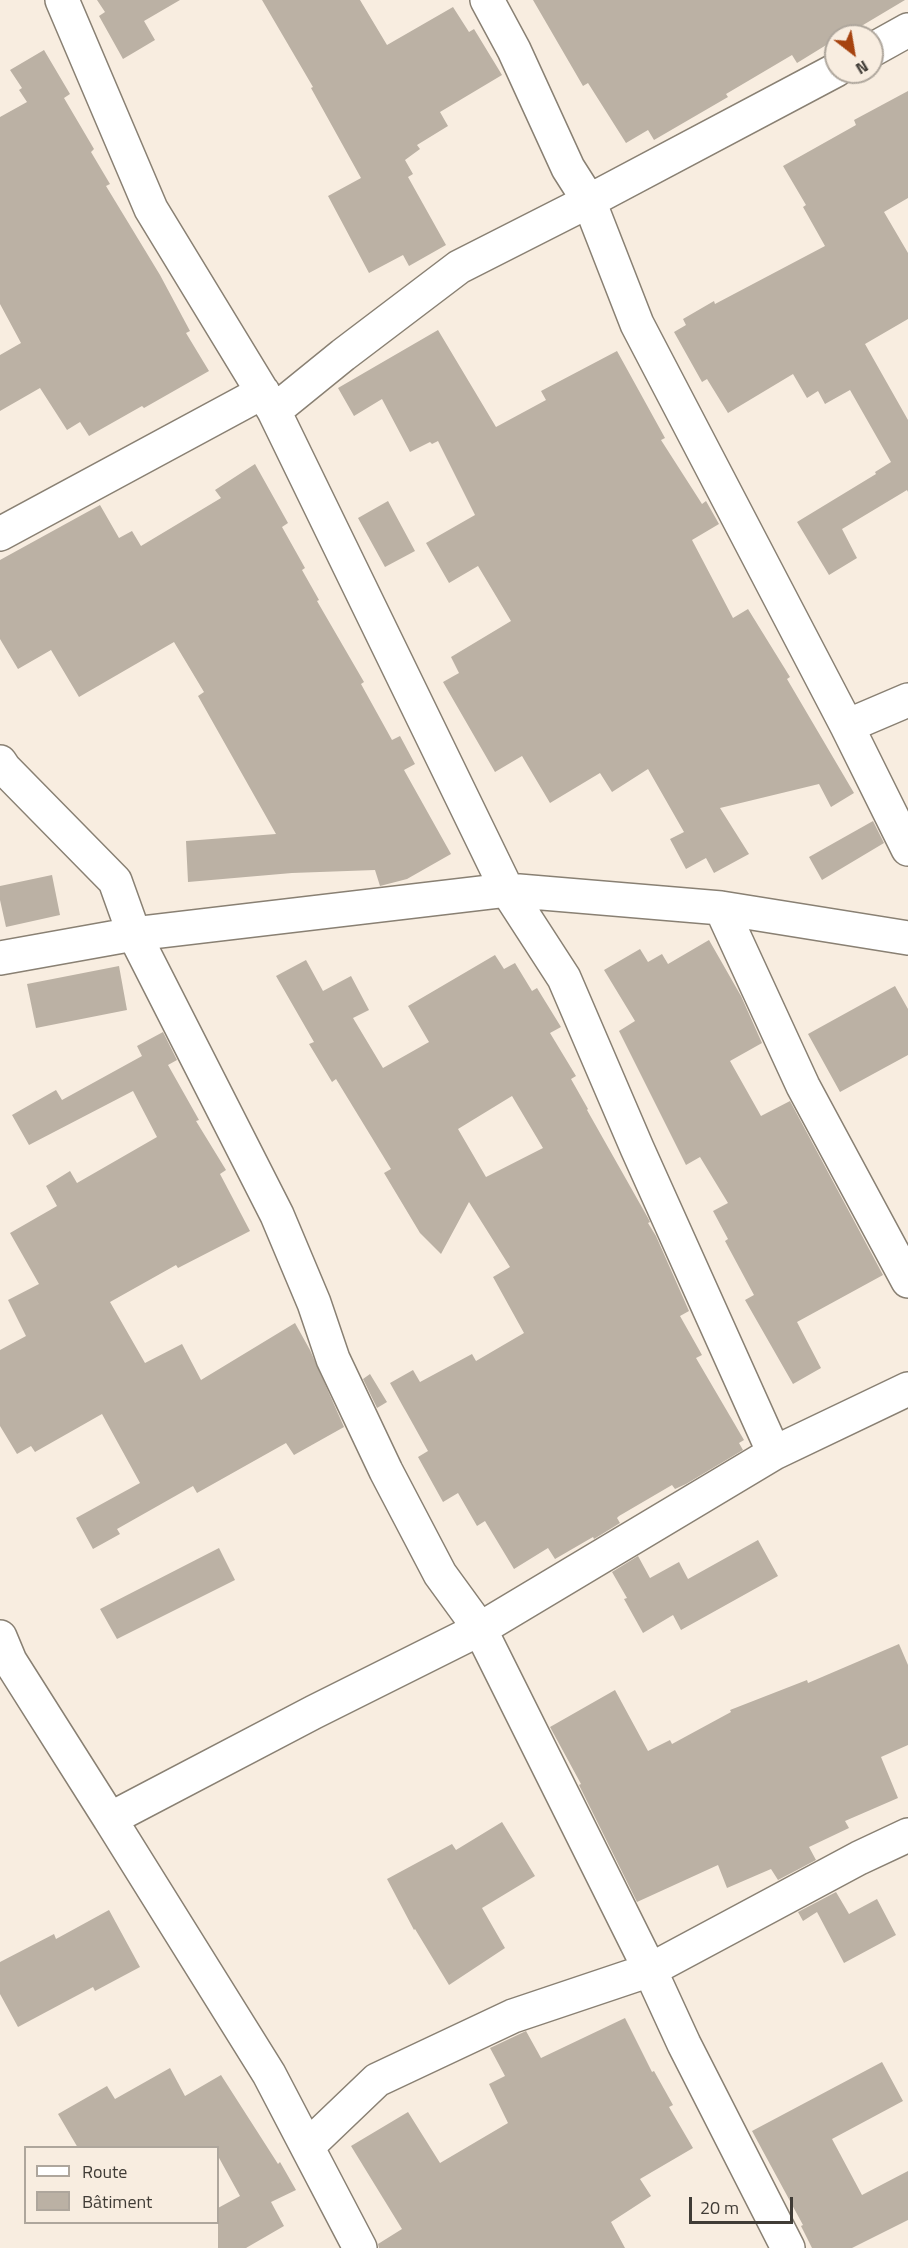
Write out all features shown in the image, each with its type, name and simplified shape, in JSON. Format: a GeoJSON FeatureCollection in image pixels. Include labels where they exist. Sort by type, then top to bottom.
{"type":"FeatureCollection","features":[{"type":"Feature","properties":{"kind":"street"},"geometry":{"type":"LineString","coordinates":[[62,0],[151,209],[269,401],[507,890],[564,978],[637,1148],[774,1453]]}},
{"type":"Feature","properties":{"kind":"street"},"geometry":{"type":"LineString","coordinates":[[487,0],[514,50],[568,168],[589,201],[637,324],[847,726],[908,849]]}},
{"type":"Feature","properties":{"kind":"street"},"geometry":{"type":"LineString","coordinates":[[884,43],[908,30]]}},
{"type":"Feature","properties":{"kind":"street"},"geometry":{"type":"LineString","coordinates":[[0,534],[269,401],[343,355],[459,267],[824,76]]}},
{"type":"Feature","properties":{"kind":"street"},"geometry":{"type":"LineString","coordinates":[[847,726],[908,700]]}},
{"type":"Feature","properties":{"kind":"street"},"geometry":{"type":"LineString","coordinates":[[0,762],[116,881],[134,934],[277,1215],[314,1303],[333,1359],[386,1471],[440,1574],[480,1629],[650,1970],[684,2044],[788,2248]]}},
{"type":"Feature","properties":{"kind":"street"},"geometry":{"type":"LineString","coordinates":[[0,958],[134,934],[507,890],[721,908],[908,938]]}},
{"type":"Feature","properties":{"kind":"street"},"geometry":{"type":"LineString","coordinates":[[721,908],[803,1086],[908,1281]]}},
{"type":"Feature","properties":{"kind":"street"},"geometry":{"type":"LineString","coordinates":[[110,1819],[304,1717],[480,1629],[774,1453],[908,1389]]}},
{"type":"Feature","properties":{"kind":"street"},"geometry":{"type":"LineString","coordinates":[[0,1637],[10,1660],[263,2064],[360,2248]]}},
{"type":"Feature","properties":{"kind":"street"},"geometry":{"type":"LineString","coordinates":[[308,2146],[377,2080],[513,2016],[650,1970],[859,1858],[908,1835]]}},
{"type":"Feature","properties":{"kind":"building"},"geometry":{"type":"Polygon","coordinates":[[[97,0],[180,0],[144,21],[155,40],[123,59],[99,16],[105,12],[97,0]]]}},
{"type":"Feature","properties":{"kind":"building"},"geometry":{"type":"Polygon","coordinates":[[[262,0],[360,0],[387,45],[453,7],[469,32],[474,29],[502,75],[440,112],[448,126],[417,145],[420,149],[405,160],[413,174],[408,177],[446,245],[409,266],[403,255],[369,273],[328,196],[361,178],[311,88],[313,87],[262,0]]]}},
{"type":"Feature","properties":{"kind":"building"},"geometry":{"type":"Polygon","coordinates":[[[533,0],[905,0],[865,24],[824,24],[824,46],[797,63],[792,55],[726,94],[728,97],[654,140],[648,130],[626,143],[588,83],[583,86],[533,0]]]}},
{"type":"Feature","properties":{"kind":"building"},"geometry":{"type":"Polygon","coordinates":[[[44,50],[70,94],[64,98],[94,149],[91,152],[110,184],[106,186],[160,275],[190,331],[186,333],[209,371],[89,436],[80,422],[67,430],[40,388],[0,411],[0,355],[21,343],[0,304],[0,117],[27,102],[19,90],[22,88],[10,70],[44,50]]]}},
{"type":"Feature","properties":{"kind":"building"},"geometry":{"type":"Polygon","coordinates":[[[908,91],[908,198],[884,212],[908,253],[908,319],[865,344],[908,420],[908,492],[907,490],[842,529],[857,558],[829,575],[797,522],[876,474],[875,472],[891,462],[850,390],[825,404],[818,391],[807,398],[793,374],[728,413],[707,379],[702,382],[674,332],[686,325],[683,319],[714,301],[715,304],[825,246],[803,207],[806,205],[783,166],[856,125],[854,120],[908,91]]]}},
{"type":"Feature","properties":{"kind":"building"},"geometry":{"type":"Polygon","coordinates":[[[438,330],[496,427],[546,400],[541,391],[617,351],[665,438],[661,440],[702,504],[706,501],[719,524],[692,540],[733,618],[748,609],[790,677],[787,679],[854,793],[831,807],[819,784],[720,808],[749,854],[714,873],[706,858],[686,869],[670,839],[684,832],[648,769],[612,792],[600,773],[550,803],[522,756],[495,772],[443,682],[459,673],[451,657],[511,621],[478,566],[449,583],[426,543],[475,515],[438,441],[432,444],[430,442],[410,452],[382,399],[354,416],[338,388],[438,330]]]}},
{"type":"Feature","properties":{"kind":"building"},"geometry":{"type":"Polygon","coordinates":[[[255,464],[288,523],[282,527],[305,568],[302,570],[319,600],[317,601],[364,682],[361,684],[392,740],[400,736],[415,764],[404,770],[451,854],[407,879],[380,886],[375,870],[292,873],[188,882],[186,841],[276,834],[198,696],[204,692],[174,642],[79,697],[51,650],[18,669],[0,639],[0,560],[100,505],[119,538],[132,531],[141,546],[221,498],[215,490],[255,464]]]}},
{"type":"Feature","properties":{"kind":"building"},"geometry":{"type":"Polygon","coordinates":[[[388,501],[415,551],[385,567],[358,518],[388,501]]]}},
{"type":"Feature","properties":{"kind":"building"},"geometry":{"type":"Polygon","coordinates":[[[873,821],[884,843],[822,880],[809,857],[873,821]]]}},
{"type":"Feature","properties":{"kind":"building"},"geometry":{"type":"Polygon","coordinates":[[[52,875],[60,915],[6,927],[0,900],[0,886],[52,875]]]}},
{"type":"Feature","properties":{"kind":"building"},"geometry":{"type":"Polygon","coordinates":[[[709,940],[741,996],[762,1043],[730,1061],[761,1116],[790,1101],[883,1275],[797,1322],[821,1368],[793,1384],[745,1300],[754,1295],[725,1241],[728,1239],[713,1211],[728,1203],[700,1157],[686,1165],[619,1031],[635,1021],[604,970],[640,949],[648,962],[662,954],[668,964],[709,940]]]}},
{"type":"Feature","properties":{"kind":"building"},"geometry":{"type":"Polygon","coordinates":[[[495,955],[504,969],[515,963],[532,991],[537,988],[561,1027],[550,1033],[576,1076],[571,1079],[648,1218],[650,1222],[648,1223],[689,1311],[680,1316],[702,1355],[696,1358],[744,1440],[739,1443],[743,1450],[686,1484],[675,1489],[672,1485],[619,1516],[617,1518],[620,1523],[594,1539],[593,1537],[555,1559],[548,1548],[514,1569],[485,1521],[477,1526],[458,1493],[443,1502],[418,1457],[428,1451],[390,1383],[413,1370],[420,1382],[472,1354],[476,1361],[524,1333],[493,1277],[510,1267],[469,1202],[441,1254],[420,1233],[384,1173],[391,1169],[336,1079],[332,1082],[309,1044],[314,1042],[276,976],[306,960],[323,991],[351,976],[369,1010],[353,1018],[383,1068],[429,1042],[408,1006],[495,955]],[[512,1096],[458,1129],[486,1177],[543,1148],[512,1096]]]}},
{"type":"Feature","properties":{"kind":"building"},"geometry":{"type":"Polygon","coordinates":[[[119,966],[127,1010],[36,1028],[27,984],[119,966]]]}},
{"type":"Feature","properties":{"kind":"building"},"geometry":{"type":"Polygon","coordinates":[[[895,986],[908,1009],[908,1055],[840,1092],[808,1034],[895,986]]]}},
{"type":"Feature","properties":{"kind":"building"},"geometry":{"type":"Polygon","coordinates":[[[163,1032],[177,1060],[168,1065],[199,1120],[196,1121],[226,1170],[220,1174],[250,1231],[178,1268],[176,1265],[110,1302],[145,1363],[182,1344],[201,1380],[295,1323],[310,1350],[344,1427],[294,1455],[286,1443],[197,1493],[193,1486],[117,1529],[120,1534],[93,1549],[76,1518],[140,1483],[102,1414],[35,1452],[31,1446],[17,1454],[0,1426],[0,1350],[26,1336],[8,1300],[39,1284],[10,1233],[57,1206],[46,1186],[70,1171],[77,1183],[157,1137],[133,1091],[29,1145],[12,1115],[56,1090],[62,1100],[142,1056],[137,1046],[163,1032]]]}},
{"type":"Feature","properties":{"kind":"building"},"geometry":{"type":"Polygon","coordinates":[[[370,1374],[387,1402],[377,1408],[363,1379],[370,1374]]]}},
{"type":"Feature","properties":{"kind":"building"},"geometry":{"type":"Polygon","coordinates":[[[758,1540],[778,1576],[681,1630],[673,1615],[643,1633],[612,1572],[638,1556],[650,1578],[679,1562],[688,1579],[758,1540]]]}},
{"type":"Feature","properties":{"kind":"building"},"geometry":{"type":"Polygon","coordinates":[[[219,1548],[235,1580],[117,1639],[100,1609],[219,1548]]]}},
{"type":"Feature","properties":{"kind":"building"},"geometry":{"type":"Polygon","coordinates":[[[899,1644],[908,1665],[908,1745],[881,1757],[898,1798],[845,1821],[849,1828],[809,1847],[816,1860],[778,1880],[771,1869],[727,1888],[718,1865],[637,1902],[579,1785],[581,1784],[550,1727],[615,1690],[648,1751],[670,1740],[672,1744],[731,1712],[730,1710],[807,1680],[808,1683],[899,1644]]]}},
{"type":"Feature","properties":{"kind":"building"},"geometry":{"type":"Polygon","coordinates":[[[502,1822],[535,1876],[482,1908],[505,1948],[449,1985],[414,1930],[387,1879],[452,1844],[456,1850],[502,1822]]]}},
{"type":"Feature","properties":{"kind":"building"},"geometry":{"type":"Polygon","coordinates":[[[836,1892],[849,1914],[877,1899],[896,1935],[844,1963],[817,1912],[803,1921],[798,1912],[836,1892]]]}},
{"type":"Feature","properties":{"kind":"building"},"geometry":{"type":"Polygon","coordinates":[[[109,1910],[140,1967],[95,1991],[93,1987],[18,2027],[0,1994],[0,1962],[54,1934],[56,1939],[109,1910]]]}},
{"type":"Feature","properties":{"kind":"building"},"geometry":{"type":"Polygon","coordinates":[[[625,2018],[652,2072],[654,2071],[673,2105],[669,2107],[693,2148],[640,2179],[651,2196],[611,2222],[625,2248],[379,2248],[378,2244],[402,2229],[351,2146],[408,2112],[440,2163],[508,2123],[489,2084],[505,2076],[490,2048],[526,2031],[541,2058],[625,2018]]]}},
{"type":"Feature","properties":{"kind":"building"},"geometry":{"type":"Polygon","coordinates":[[[882,2062],[903,2101],[832,2139],[862,2195],[908,2171],[908,2220],[852,2248],[812,2248],[801,2226],[803,2225],[752,2131],[882,2062]]]}},
{"type":"Feature","properties":{"kind":"building"},"geometry":{"type":"Polygon","coordinates":[[[170,2068],[185,2096],[221,2075],[278,2164],[280,2162],[296,2190],[271,2202],[284,2226],[246,2248],[218,2248],[219,2207],[240,2196],[219,2158],[219,2146],[77,2146],[58,2114],[107,2086],[115,2099],[170,2068]]]}}]}
